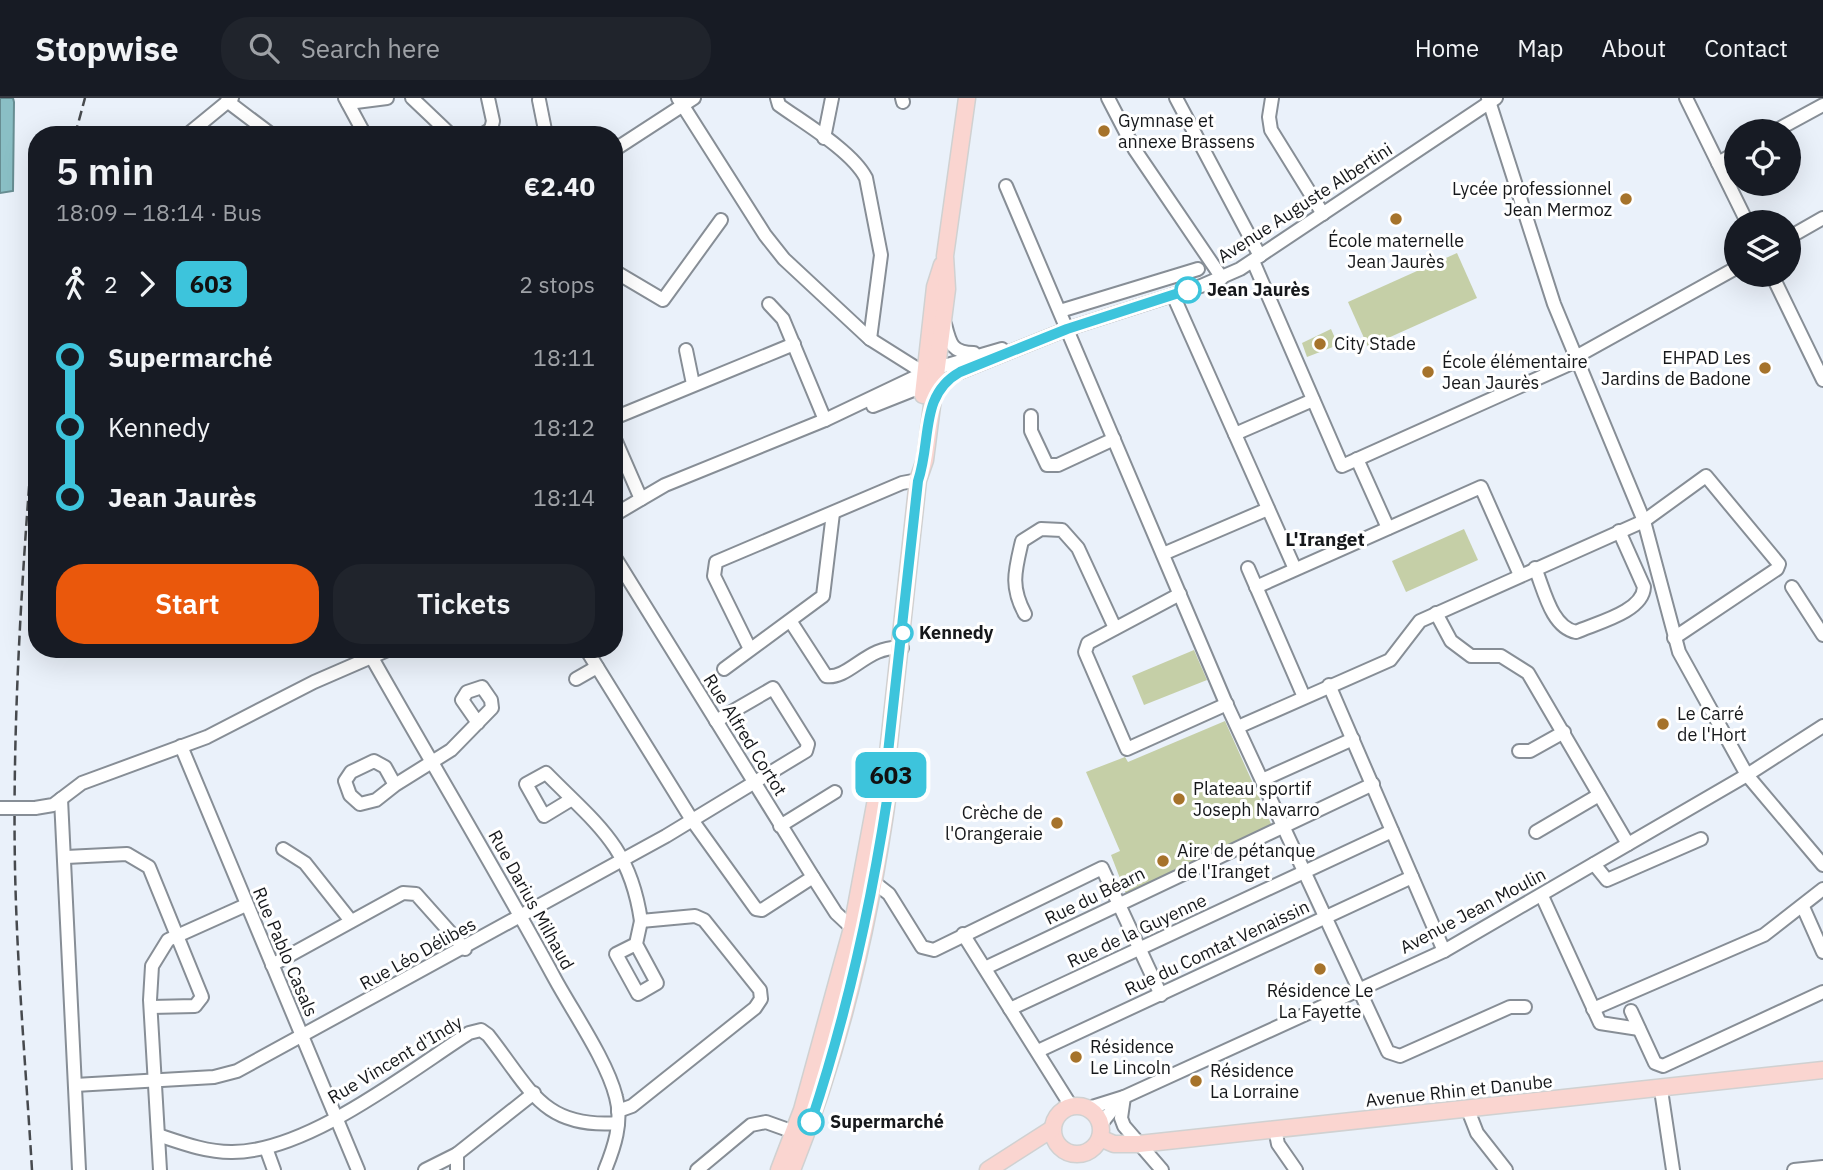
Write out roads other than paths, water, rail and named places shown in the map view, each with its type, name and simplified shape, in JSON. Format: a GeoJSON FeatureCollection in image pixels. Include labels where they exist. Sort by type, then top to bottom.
{"type":"FeatureCollection","features":[{"type":"Feature","properties":{"kind":"main road"},"geometry":{"type":"LineString","coordinates":[[923,382],[944,307],[945,256],[967,98]]}},
{"type":"Feature","properties":{"kind":"main road"},"geometry":{"type":"LineString","coordinates":[[779,1170],[794,1132],[823,1036],[852,928],[880,778],[888,753],[919,477],[915,460],[923,382],[935,287],[945,256]]}},
{"type":"Feature","properties":{"kind":"main road"},"geometry":{"type":"LineString","coordinates":[[792,1170],[826,1081],[849,997],[875,883],[892,766],[888,753]]}},
{"type":"Feature","properties":{"kind":"main road"},"geometry":{"type":"LineString","coordinates":[[849,997],[850,970],[858,938],[858,930],[852,928]]}},
{"type":"Feature","properties":{"kind":"main road"},"geometry":{"type":"LineString","coordinates":[[823,1036],[822,1068],[826,1081]]}},
{"type":"Feature","properties":{"kind":"main road","name":"Avenue Rhin et Danube"},"geometry":{"type":"LineString","coordinates":[[1100,1131],[1114,1144],[1139,1144],[1661,1090],[1823,1070]]}},
{"type":"Feature","properties":{"kind":"main road"},"geometry":{"type":"LineString","coordinates":[[988,1170],[1052,1129],[1061,1111],[1071,1106],[1089,1108],[1100,1131],[1090,1150],[1083,1153],[1067,1152],[1060,1148],[1041,1149],[1003,1170]]}},
{"type":"Feature","properties":{"kind":"main road"},"geometry":{"type":"LineString","coordinates":[[1052,1129],[1060,1148]]}},
{"type":"Feature","properties":{"kind":"street"},"geometry":{"type":"LineString","coordinates":[[360,126],[346,101],[387,98]]}},
{"type":"Feature","properties":{"kind":"street"},"geometry":{"type":"LineString","coordinates":[[412,98],[442,126]]}},
{"type":"Feature","properties":{"kind":"street"},"geometry":{"type":"LineString","coordinates":[[488,98],[492,126]]}},
{"type":"Feature","properties":{"kind":"street"},"geometry":{"type":"LineString","coordinates":[[776,98],[779,105],[862,170],[866,178],[881,255],[870,339]]}},
{"type":"Feature","properties":{"kind":"street"},"geometry":{"type":"LineString","coordinates":[[824,138],[832,98]]}},
{"type":"Feature","properties":{"kind":"street"},"geometry":{"type":"LineString","coordinates":[[1108,98],[1135,150],[1222,278]]}},
{"type":"Feature","properties":{"kind":"street"},"geometry":{"type":"LineString","coordinates":[[1176,98],[1257,259],[1342,466],[1577,359],[1581,354],[1724,275]]}},
{"type":"Feature","properties":{"kind":"street"},"geometry":{"type":"LineString","coordinates":[[1272,98],[1271,130],[1323,214]]}},
{"type":"Feature","properties":{"kind":"street"},"geometry":{"type":"LineString","coordinates":[[1686,98],[1741,210]]}},
{"type":"Feature","properties":{"kind":"street"},"geometry":{"type":"LineString","coordinates":[[1491,99],[1547,284],[1644,521],[1674,638],[1747,775],[1823,865]]}},
{"type":"Feature","properties":{"kind":"street","name":"Avenue Auguste Albertini"},"geometry":{"type":"LineString","coordinates":[[1041,340],[1222,278],[1257,259],[1491,99]]}},
{"type":"Feature","properties":{"kind":"street"},"geometry":{"type":"LineString","coordinates":[[198,126],[230,100],[261,126]]}},
{"type":"Feature","properties":{"kind":"street"},"geometry":{"type":"LineString","coordinates":[[539,100],[544,126]]}},
{"type":"Feature","properties":{"kind":"street"},"geometry":{"type":"LineString","coordinates":[[623,144],[685,101],[765,235],[785,259],[870,339],[923,382],[945,380],[964,370]]}},
{"type":"Feature","properties":{"kind":"street"},"geometry":{"type":"LineString","coordinates":[[1797,119],[1823,105]]}},
{"type":"Feature","properties":{"kind":"street"},"geometry":{"type":"LineString","coordinates":[[1718,163],[1724,160]]}},
{"type":"Feature","properties":{"kind":"street"},"geometry":{"type":"LineString","coordinates":[[1006,186],[1227,705],[1388,1052],[1400,1056],[1510,1007],[1525,1007]]}},
{"type":"Feature","properties":{"kind":"street"},"geometry":{"type":"LineString","coordinates":[[1801,231],[1823,218]]}},
{"type":"Feature","properties":{"kind":"street"},"geometry":{"type":"LineString","coordinates":[[623,276],[663,300],[721,220]]}},
{"type":"Feature","properties":{"kind":"street"},"geometry":{"type":"LineString","coordinates":[[1060,312],[1198,269]]}},
{"type":"Feature","properties":{"kind":"street"},"geometry":{"type":"LineString","coordinates":[[1778,287],[1823,380]]}},
{"type":"Feature","properties":{"kind":"street"},"geometry":{"type":"LineString","coordinates":[[1173,295],[1295,569]]}},
{"type":"Feature","properties":{"kind":"street"},"geometry":{"type":"LineString","coordinates":[[769,304],[783,319],[825,420]]}},
{"type":"Feature","properties":{"kind":"street"},"geometry":{"type":"LineString","coordinates":[[944,307],[950,346],[959,353],[992,351],[1041,340]]}},
{"type":"Feature","properties":{"kind":"street"},"geometry":{"type":"LineString","coordinates":[[923,382],[964,370],[1041,340]]}},
{"type":"Feature","properties":{"kind":"street"},"geometry":{"type":"LineString","coordinates":[[623,414],[794,344]]}},
{"type":"Feature","properties":{"kind":"street"},"geometry":{"type":"LineString","coordinates":[[923,382],[1012,347]]}},
{"type":"Feature","properties":{"kind":"street"},"geometry":{"type":"LineString","coordinates":[[685,350],[693,384]]}},
{"type":"Feature","properties":{"kind":"street"},"geometry":{"type":"LineString","coordinates":[[623,510],[686,477],[825,420],[862,410],[992,351]]}},
{"type":"Feature","properties":{"kind":"street"},"geometry":{"type":"LineString","coordinates":[[1235,434],[1313,400]]}},
{"type":"Feature","properties":{"kind":"street"},"geometry":{"type":"LineString","coordinates":[[1031,416],[1031,431],[1047,465],[1058,465],[1114,439]]}},
{"type":"Feature","properties":{"kind":"street"},"geometry":{"type":"LineString","coordinates":[[623,458],[641,499]]}},
{"type":"Feature","properties":{"kind":"street"},"geometry":{"type":"LineString","coordinates":[[1357,459],[1388,528]]}},
{"type":"Feature","properties":{"kind":"street"},"geometry":{"type":"LineString","coordinates":[[1238,727],[1390,660],[1420,621],[1644,521],[1706,476],[1779,564],[1674,638]]}},
{"type":"Feature","properties":{"kind":"street"},"geometry":{"type":"LineString","coordinates":[[750,649],[714,576],[716,562],[919,477]]}},
{"type":"Feature","properties":{"kind":"street"},"geometry":{"type":"LineString","coordinates":[[1256,587],[1481,487],[1520,575]]}},
{"type":"Feature","properties":{"kind":"street"},"geometry":{"type":"LineString","coordinates":[[1163,554],[1268,509]]}},
{"type":"Feature","properties":{"kind":"street"},"geometry":{"type":"LineString","coordinates":[[724,669],[823,596],[827,588],[833,513]]}},
{"type":"Feature","properties":{"kind":"street"},"geometry":{"type":"LineString","coordinates":[[1025,614],[1014,595],[1015,572],[1022,541],[1041,529],[1062,530],[1079,548],[1115,628]]}},
{"type":"Feature","properties":{"kind":"street"},"geometry":{"type":"LineString","coordinates":[[1535,568],[1558,622],[1567,630],[1576,632],[1637,604],[1644,596],[1644,587],[1619,531]]}},
{"type":"Feature","properties":{"kind":"street"},"geometry":{"type":"LineString","coordinates":[[1248,568],[1304,697]]}},
{"type":"Feature","properties":{"kind":"street","name":"Rue Alfred Cortot"},"geometry":{"type":"LineString","coordinates":[[623,571],[780,826],[836,913],[852,928]]}},
{"type":"Feature","properties":{"kind":"street"},"geometry":{"type":"LineString","coordinates":[[1793,587],[1823,635]]}},
{"type":"Feature","properties":{"kind":"street"},"geometry":{"type":"LineString","coordinates":[[1180,594],[1088,643],[1085,652],[1127,749],[1227,705]]}},
{"type":"Feature","properties":{"kind":"street"},"geometry":{"type":"LineString","coordinates":[[1436,613],[1451,640],[1471,656],[1501,656],[1528,673],[1628,844]]}},
{"type":"Feature","properties":{"kind":"street"},"geometry":{"type":"LineString","coordinates":[[791,622],[826,676],[839,674],[887,646],[901,648]]}},
{"type":"Feature","properties":{"kind":"street"},"geometry":{"type":"LineString","coordinates":[[0,802],[53,806],[82,783],[207,737],[361,658]]}},
{"type":"Feature","properties":{"kind":"street","name":"Rue Darius Milhaud"},"geometry":{"type":"LineString","coordinates":[[371,658],[521,916],[617,1097],[616,1142],[606,1170]]}},
{"type":"Feature","properties":{"kind":"street"},"geometry":{"type":"LineString","coordinates":[[592,658],[692,820],[756,909],[762,910],[813,877]]}},
{"type":"Feature","properties":{"kind":"street"},"geometry":{"type":"LineString","coordinates":[[576,679],[597,667]]}},
{"type":"Feature","properties":{"kind":"street"},"geometry":{"type":"LineString","coordinates":[[1329,685],[1444,951]]}},
{"type":"Feature","properties":{"kind":"street","name":"Rue Léo Délibes"},"geometry":{"type":"LineString","coordinates":[[75,1086],[214,1077],[237,1071],[465,949],[692,820],[806,751],[808,744],[773,688],[716,721]]}},
{"type":"Feature","properties":{"kind":"street"},"geometry":{"type":"LineString","coordinates":[[395,785],[451,750],[478,723]]}},
{"type":"Feature","properties":{"kind":"street","name":"Avenue Jean Moulin"},"geometry":{"type":"LineString","coordinates":[[1089,1108],[1124,1097],[1444,951],[1747,775],[1823,726]]}},
{"type":"Feature","properties":{"kind":"street"},"geometry":{"type":"LineString","coordinates":[[1519,751],[1531,751],[1564,732]]}},
{"type":"Feature","properties":{"kind":"street"},"geometry":{"type":"LineString","coordinates":[[1262,780],[1353,739]]}},
{"type":"Feature","properties":{"kind":"street","name":"Rue Pablo Casals"},"geometry":{"type":"LineString","coordinates":[[181,746],[358,1170]]}},
{"type":"Feature","properties":{"kind":"street","name":"Rue du Béarn"},"geometry":{"type":"LineString","coordinates":[[985,968],[1373,784]]}},
{"type":"Feature","properties":{"kind":"street"},"geometry":{"type":"LineString","coordinates":[[780,826],[835,792]]}},
{"type":"Feature","properties":{"kind":"street"},"geometry":{"type":"LineString","coordinates":[[1536,832],[1599,795]]}},
{"type":"Feature","properties":{"kind":"street"},"geometry":{"type":"LineString","coordinates":[[61,799],[66,857],[79,1170]]}},
{"type":"Feature","properties":{"kind":"street"},"geometry":{"type":"LineString","coordinates":[[572,799],[604,828],[624,859],[632,878],[641,921],[636,944]]}},
{"type":"Feature","properties":{"kind":"street"},"geometry":{"type":"LineString","coordinates":[[0,808],[35,805]]}},
{"type":"Feature","properties":{"kind":"street","name":"Rue de la Guyenne"},"geometry":{"type":"LineString","coordinates":[[1010,1009],[1392,831]]}},
{"type":"Feature","properties":{"kind":"street"},"geometry":{"type":"LineString","coordinates":[[1594,864],[1607,880],[1701,839]]}},
{"type":"Feature","properties":{"kind":"street"},"geometry":{"type":"LineString","coordinates":[[283,849],[305,863],[351,921]]}},
{"type":"Feature","properties":{"kind":"street"},"geometry":{"type":"LineString","coordinates":[[66,857],[127,854],[149,867],[201,990],[201,1002],[195,1006],[151,1007]]}},
{"type":"Feature","properties":{"kind":"street"},"geometry":{"type":"LineString","coordinates":[[875,883],[889,894],[922,947],[934,950],[1102,868],[1161,995]]}},
{"type":"Feature","properties":{"kind":"street","name":"Rue du Comtat Venaissin"},"geometry":{"type":"LineString","coordinates":[[1038,1051],[1412,877]]}},
{"type":"Feature","properties":{"kind":"street"},"geometry":{"type":"LineString","coordinates":[[1593,1009],[1764,935],[1803,907],[1823,888]]}},
{"type":"Feature","properties":{"kind":"street"},"geometry":{"type":"LineString","coordinates":[[272,965],[403,893],[416,894],[465,949]]}},
{"type":"Feature","properties":{"kind":"street"},"geometry":{"type":"LineString","coordinates":[[1542,896],[1600,1023],[1639,1029]]}},
{"type":"Feature","properties":{"kind":"street"},"geometry":{"type":"LineString","coordinates":[[160,1170],[151,1007],[152,966],[168,940],[246,905]]}},
{"type":"Feature","properties":{"kind":"street"},"geometry":{"type":"LineString","coordinates":[[1803,907],[1823,952]]}},
{"type":"Feature","properties":{"kind":"street"},"geometry":{"type":"LineString","coordinates":[[618,1117],[755,1007],[761,999],[760,990],[704,920],[695,916],[641,921]]}},
{"type":"Feature","properties":{"kind":"street"},"geometry":{"type":"LineString","coordinates":[[963,934],[1071,1106]]}},
{"type":"Feature","properties":{"kind":"street"},"geometry":{"type":"LineString","coordinates":[[1631,1011],[1656,1063],[1663,1066],[1823,992]]}},
{"type":"Feature","properties":{"kind":"street","name":"Rue Vincent d'Indy"},"geometry":{"type":"LineString","coordinates":[[158,1135],[201,1149],[232,1152],[266,1148],[307,1133],[470,1033],[481,1030],[488,1035],[534,1093],[561,1118],[582,1124],[618,1117]]}},
{"type":"Feature","properties":{"kind":"street"},"geometry":{"type":"LineString","coordinates":[[1661,1090],[1673,1170]]}},
{"type":"Feature","properties":{"kind":"street"},"geometry":{"type":"LineString","coordinates":[[425,1170],[457,1154],[534,1093]]}},
{"type":"Feature","properties":{"kind":"street"},"geometry":{"type":"LineString","coordinates":[[1124,1097],[1121,1118],[1162,1170]]}},
{"type":"Feature","properties":{"kind":"street","name":"Avenue Jean Moulin"},"geometry":{"type":"LineString","coordinates":[[1100,1131],[1113,1105],[1124,1097]]}},
{"type":"Feature","properties":{"kind":"street"},"geometry":{"type":"LineString","coordinates":[[1468,1110],[1477,1133],[1506,1170]]}},
{"type":"Feature","properties":{"kind":"street"},"geometry":{"type":"LineString","coordinates":[[697,1170],[751,1125],[766,1122],[794,1132]]}},
{"type":"Feature","properties":{"kind":"street"},"geometry":{"type":"LineString","coordinates":[[1275,1129],[1278,1144],[1296,1170]]}},
{"type":"Feature","properties":{"kind":"street"},"geometry":{"type":"LineString","coordinates":[[266,1148],[274,1170]]}},
{"type":"Feature","properties":{"kind":"street"},"geometry":{"type":"LineString","coordinates":[[457,1154],[457,1170]]}},
{"type":"Feature","properties":{"kind":"street"},"geometry":{"type":"LineString","coordinates":[[1794,1170],[1823,1167]]}},
{"type":"Feature","properties":{"kind":"water"},"geometry":{"type":"Polygon","coordinates":[[[0,98],[13,98],[14,102],[13,191],[0,193],[0,98]]]}},
{"type":"Feature","properties":{"kind":"railway"},"geometry":{"type":"LineString","coordinates":[[77,126],[85,98]]}},
{"type":"Feature","properties":{"kind":"railway"},"geometry":{"type":"LineString","coordinates":[[28,506],[15,747],[15,868],[32,1170]]}},
{"type":"Feature","properties":{"kind":"place","name":"Gymnase et annexe Brassens"},"geometry":{"type":"Point","coordinates":[1104,131]}},
{"type":"Feature","properties":{"kind":"place","name":"Lycée professionnel Jean Mermoz"},"geometry":{"type":"Point","coordinates":[1626,199]}},
{"type":"Feature","properties":{"kind":"place","name":"École maternelle Jean Jaurès"},"geometry":{"type":"Point","coordinates":[1396,219]}},
{"type":"Feature","properties":{"kind":"place","name":"Jean Jaurès"},"geometry":{"type":"Point","coordinates":[1188,290]}},
{"type":"Feature","properties":{"kind":"place","name":"City Stade"},"geometry":{"type":"Point","coordinates":[1320,344]}},
{"type":"Feature","properties":{"kind":"place","name":"EHPAD Les Jardins de Badone"},"geometry":{"type":"Point","coordinates":[1765,368]}},
{"type":"Feature","properties":{"kind":"place","name":"École élémentaire Jean Jaurès"},"geometry":{"type":"Point","coordinates":[1428,372]}},
{"type":"Feature","properties":{"kind":"place","name":"Kennedy"},"geometry":{"type":"Point","coordinates":[903,633]}},
{"type":"Feature","properties":{"kind":"place","name":"Le Carré de l'Hort"},"geometry":{"type":"Point","coordinates":[1663,724]}},
{"type":"Feature","properties":{"kind":"place","name":"Plateau sportif Joseph Navarro"},"geometry":{"type":"Point","coordinates":[1179,799]}},
{"type":"Feature","properties":{"kind":"place","name":"Crèche de l'Orangeraie"},"geometry":{"type":"Point","coordinates":[1057,823]}},
{"type":"Feature","properties":{"kind":"place","name":"Aire de pétanque de l'Iranget"},"geometry":{"type":"Point","coordinates":[1163,861]}},
{"type":"Feature","properties":{"kind":"place","name":"Résidence Le La Fayette"},"geometry":{"type":"Point","coordinates":[1320,969]}},
{"type":"Feature","properties":{"kind":"place","name":"Résidence Le Lincoln"},"geometry":{"type":"Point","coordinates":[1076,1057]}},
{"type":"Feature","properties":{"kind":"place","name":"Résidence La Lorraine"},"geometry":{"type":"Point","coordinates":[1196,1081]}},
{"type":"Feature","properties":{"kind":"place","name":"Supermarché"},"geometry":{"type":"Point","coordinates":[811,1122]}},
{"type":"Feature","properties":{"kind":"district","name":"L'Iranget"},"geometry":{"type":"Point","coordinates":[1325,539]}}]}
